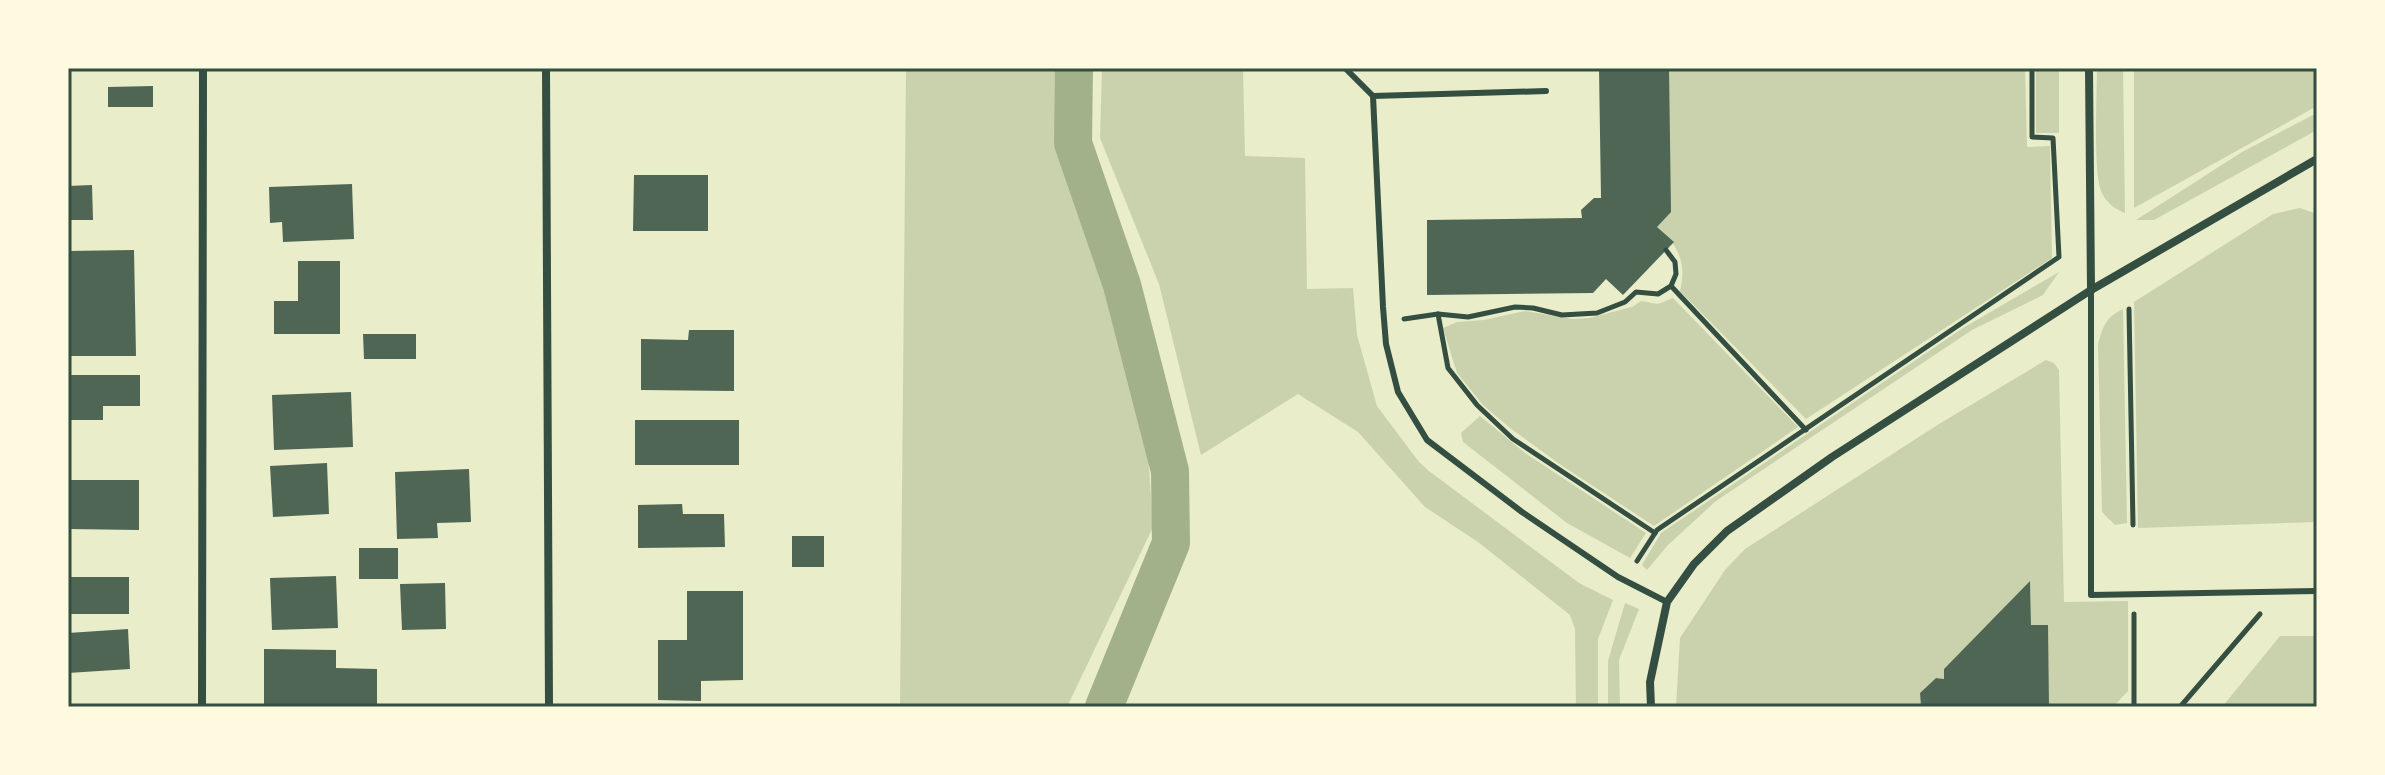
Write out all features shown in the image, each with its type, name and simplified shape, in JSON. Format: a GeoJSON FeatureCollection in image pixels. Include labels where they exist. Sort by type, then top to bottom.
{"type":"FeatureCollection","features":[{"type":"Feature","properties":{"kind":"street"},"geometry":{"type":"LineString","coordinates":[[202,707],[203,68]]}},
{"type":"Feature","properties":{"kind":"street"},"geometry":{"type":"LineString","coordinates":[[546,68],[549,707]]}},
{"type":"Feature","properties":{"kind":"street"},"geometry":{"type":"LineString","coordinates":[[2089,68],[2091,290]]}},
{"type":"Feature","properties":{"kind":"street"},"geometry":{"type":"LineString","coordinates":[[1651,707],[1650,682],[1667,602],[1694,564],[1727,531],[1832,457],[2091,290],[2317,159]]}},
{"type":"Feature","properties":{"kind":"lane"},"geometry":{"type":"LineString","coordinates":[[1345,68],[1373,96],[1386,344],[1398,392],[1427,440],[1534,520],[1618,577],[1667,602]]}},
{"type":"Feature","properties":{"kind":"lane"},"geometry":{"type":"LineString","coordinates":[[1373,96],[1546,91]]}},
{"type":"Feature","properties":{"kind":"lane"},"geometry":{"type":"LineString","coordinates":[[2091,290],[2091,595],[2317,591]]}},
{"type":"Feature","properties":{"kind":"path"},"geometry":{"type":"LineString","coordinates":[[1637,561],[1655,533],[2059,257],[2053,138],[2032,137],[2032,68]]}},
{"type":"Feature","properties":{"kind":"path"},"geometry":{"type":"LineString","coordinates":[[1385,322],[1438,314],[1468,317],[1515,307],[1562,315],[1597,313],[1625,302],[1636,292],[1658,294],[1671,286],[1676,274],[1675,262],[1666,250]]}},
{"type":"Feature","properties":{"kind":"path"},"geometry":{"type":"LineString","coordinates":[[1671,286],[1806,430]]}},
{"type":"Feature","properties":{"kind":"path"},"geometry":{"type":"LineString","coordinates":[[2129,309],[2133,525]]}},
{"type":"Feature","properties":{"kind":"path"},"geometry":{"type":"LineString","coordinates":[[1438,314],[1448,368],[1477,405],[1513,439],[1655,533]]}},
{"type":"Feature","properties":{"kind":"path"},"geometry":{"type":"LineString","coordinates":[[2180,707],[2279,591]]}},
{"type":"Feature","properties":{"kind":"path"},"geometry":{"type":"LineString","coordinates":[[2134,605],[2134,707]]}},
{"type":"Feature","properties":{"kind":"green space"},"geometry":{"type":"Polygon","coordinates":[[[906,68],[1061,68],[1061,138],[1108,284],[1146,421],[1153,527],[1067,707],[900,707],[906,68]]]}},
{"type":"Feature","properties":{"kind":"green space"},"geometry":{"type":"Polygon","coordinates":[[[1102,68],[1243,68],[1245,156],[1305,158],[1307,289],[1353,288],[1357,335],[1377,406],[1429,471],[1579,583],[1613,600],[1598,639],[1598,707],[1576,707],[1575,629],[1570,615],[1478,542],[1425,507],[1358,432],[1298,394],[1201,455],[1159,284],[1100,138],[1102,68]]]}},
{"type":"Feature","properties":{"kind":"green space"},"geometry":{"type":"Polygon","coordinates":[[[1669,68],[2025,68],[2027,147],[2050,146],[2052,258],[1806,419],[1680,291],[1682,271],[1679,255],[1657,227],[1669,68]]]}},
{"type":"Feature","properties":{"kind":"green space"},"geometry":{"type":"Polygon","coordinates":[[[2036,68],[2059,68],[2059,133],[2036,133],[2036,68]]]}},
{"type":"Feature","properties":{"kind":"green space"},"geometry":{"type":"Polygon","coordinates":[[[2097,68],[2123,68],[2125,213],[2106,200],[2099,183],[2096,152],[2097,68]]]}},
{"type":"Feature","properties":{"kind":"green space"},"geometry":{"type":"Polygon","coordinates":[[[2134,68],[2317,68],[2317,106],[2134,208],[2134,68]]]}},
{"type":"Feature","properties":{"kind":"green space"},"geometry":{"type":"Polygon","coordinates":[[[2317,113],[2317,130],[2154,220],[2136,220],[2242,152],[2317,113]]]}},
{"type":"Feature","properties":{"kind":"green space"},"geometry":{"type":"Polygon","coordinates":[[[2300,208],[2317,214],[2317,522],[2138,528],[2134,302],[2273,214],[2300,208]]]}},
{"type":"Feature","properties":{"kind":"green space"},"geometry":{"type":"Polygon","coordinates":[[[2059,272],[2043,295],[1972,330],[1716,501],[1668,545],[1647,570],[1642,565],[1661,533],[1963,328],[2059,272]]]}},
{"type":"Feature","properties":{"kind":"green space"},"geometry":{"type":"Polygon","coordinates":[[[1673,298],[1798,427],[1654,526],[1561,465],[1483,405],[1457,373],[1443,328],[1457,322],[1525,311],[1573,319],[1589,318],[1632,307],[1641,301],[1658,304],[1673,298]]]}},
{"type":"Feature","properties":{"kind":"green space"},"geometry":{"type":"Polygon","coordinates":[[[2123,309],[2127,523],[2115,525],[2102,512],[2098,344],[2106,323],[2123,309]]]}},
{"type":"Feature","properties":{"kind":"green space"},"geometry":{"type":"Polygon","coordinates":[[[2046,360],[2054,363],[2059,370],[2064,602],[2128,601],[2128,691],[2113,707],[2049,707],[2031,625],[2030,582],[1944,669],[1944,679],[1936,678],[1920,693],[1921,707],[1676,707],[1680,638],[1725,570],[1745,549],[1939,424],[2046,360]]]}},
{"type":"Feature","properties":{"kind":"green space"},"geometry":{"type":"Polygon","coordinates":[[[1480,416],[1525,453],[1646,533],[1630,558],[1567,523],[1463,442],[1461,433],[1480,416]]]}},
{"type":"Feature","properties":{"kind":"green space"},"geometry":{"type":"Polygon","coordinates":[[[1625,603],[1639,609],[1619,660],[1620,707],[1608,707],[1608,661],[1625,603]]]}},
{"type":"Feature","properties":{"kind":"green space"},"geometry":{"type":"Polygon","coordinates":[[[2280,636],[2317,636],[2317,707],[2222,707],[2280,636]]]}},
{"type":"Feature","properties":{"kind":"building"},"geometry":{"type":"Polygon","coordinates":[[[1599,68],[1669,68],[1671,212],[1657,227],[1674,242],[1623,295],[1606,279],[1593,293],[1427,295],[1427,220],[1582,218],[1581,210],[1594,198],[1601,198],[1599,68]]]}},
{"type":"Feature","properties":{"kind":"building"},"geometry":{"type":"Polygon","coordinates":[[[153,86],[153,107],[108,107],[108,87],[153,86]]]}},
{"type":"Feature","properties":{"kind":"building"},"geometry":{"type":"Polygon","coordinates":[[[634,175],[708,175],[708,231],[633,231],[634,175]]]}},
{"type":"Feature","properties":{"kind":"building"},"geometry":{"type":"Polygon","coordinates":[[[352,184],[354,239],[283,242],[282,222],[270,223],[269,187],[352,184]]]}},
{"type":"Feature","properties":{"kind":"building"},"geometry":{"type":"Polygon","coordinates":[[[92,185],[93,220],[68,220],[68,186],[92,185]]]}},
{"type":"Feature","properties":{"kind":"building"},"geometry":{"type":"Polygon","coordinates":[[[134,250],[136,356],[68,356],[68,251],[134,250]]]}},
{"type":"Feature","properties":{"kind":"building"},"geometry":{"type":"Polygon","coordinates":[[[298,261],[340,261],[340,334],[274,334],[274,301],[298,301],[298,261]]]}},
{"type":"Feature","properties":{"kind":"building"},"geometry":{"type":"Polygon","coordinates":[[[689,330],[734,330],[734,391],[641,390],[641,339],[688,340],[689,330]]]}},
{"type":"Feature","properties":{"kind":"building"},"geometry":{"type":"Polygon","coordinates":[[[363,334],[416,334],[416,359],[364,359],[363,334]]]}},
{"type":"Feature","properties":{"kind":"building"},"geometry":{"type":"Polygon","coordinates":[[[68,375],[140,375],[140,406],[103,406],[103,420],[68,420],[68,375]]]}},
{"type":"Feature","properties":{"kind":"building"},"geometry":{"type":"Polygon","coordinates":[[[351,392],[353,447],[274,450],[272,395],[351,392]]]}},
{"type":"Feature","properties":{"kind":"building"},"geometry":{"type":"Polygon","coordinates":[[[635,420],[739,420],[739,465],[635,465],[635,420]]]}},
{"type":"Feature","properties":{"kind":"building"},"geometry":{"type":"Polygon","coordinates":[[[327,463],[329,514],[273,517],[270,466],[327,463]]]}},
{"type":"Feature","properties":{"kind":"building"},"geometry":{"type":"Polygon","coordinates":[[[469,469],[471,522],[437,523],[438,538],[397,539],[395,472],[469,469]]]}},
{"type":"Feature","properties":{"kind":"building"},"geometry":{"type":"Polygon","coordinates":[[[68,480],[139,480],[139,530],[68,529],[68,480]]]}},
{"type":"Feature","properties":{"kind":"building"},"geometry":{"type":"Polygon","coordinates":[[[682,504],[683,514],[724,514],[725,547],[638,548],[638,505],[682,504]]]}},
{"type":"Feature","properties":{"kind":"building"},"geometry":{"type":"Polygon","coordinates":[[[792,536],[824,536],[824,567],[792,567],[792,536]]]}},
{"type":"Feature","properties":{"kind":"building"},"geometry":{"type":"Polygon","coordinates":[[[359,548],[398,548],[398,579],[359,579],[359,548]]]}},
{"type":"Feature","properties":{"kind":"building"},"geometry":{"type":"Polygon","coordinates":[[[336,576],[338,628],[272,630],[270,578],[336,576]]]}},
{"type":"Feature","properties":{"kind":"building"},"geometry":{"type":"Polygon","coordinates":[[[68,577],[129,577],[129,614],[68,614],[68,577]]]}},
{"type":"Feature","properties":{"kind":"building"},"geometry":{"type":"Polygon","coordinates":[[[2030,581],[2031,625],[2048,625],[2049,707],[1921,707],[1920,693],[1936,678],[1944,679],[1944,669],[2030,581]]]}},
{"type":"Feature","properties":{"kind":"building"},"geometry":{"type":"Polygon","coordinates":[[[445,583],[446,629],[402,630],[400,584],[445,583]]]}},
{"type":"Feature","properties":{"kind":"building"},"geometry":{"type":"Polygon","coordinates":[[[687,591],[743,591],[743,680],[701,681],[701,701],[658,700],[658,640],[687,640],[687,591]]]}},
{"type":"Feature","properties":{"kind":"building"},"geometry":{"type":"Polygon","coordinates":[[[128,629],[130,669],[68,673],[68,633],[128,629]]]}},
{"type":"Feature","properties":{"kind":"building"},"geometry":{"type":"Polygon","coordinates":[[[264,649],[336,650],[336,668],[377,669],[377,707],[264,707],[264,649]]]}},
{"type":"Feature","properties":{"kind":"waterway"},"geometry":{"type":"LineString","coordinates":[[1074,68],[1073,143],[1122,285],[1170,471],[1171,543],[1104,707]]}}]}
